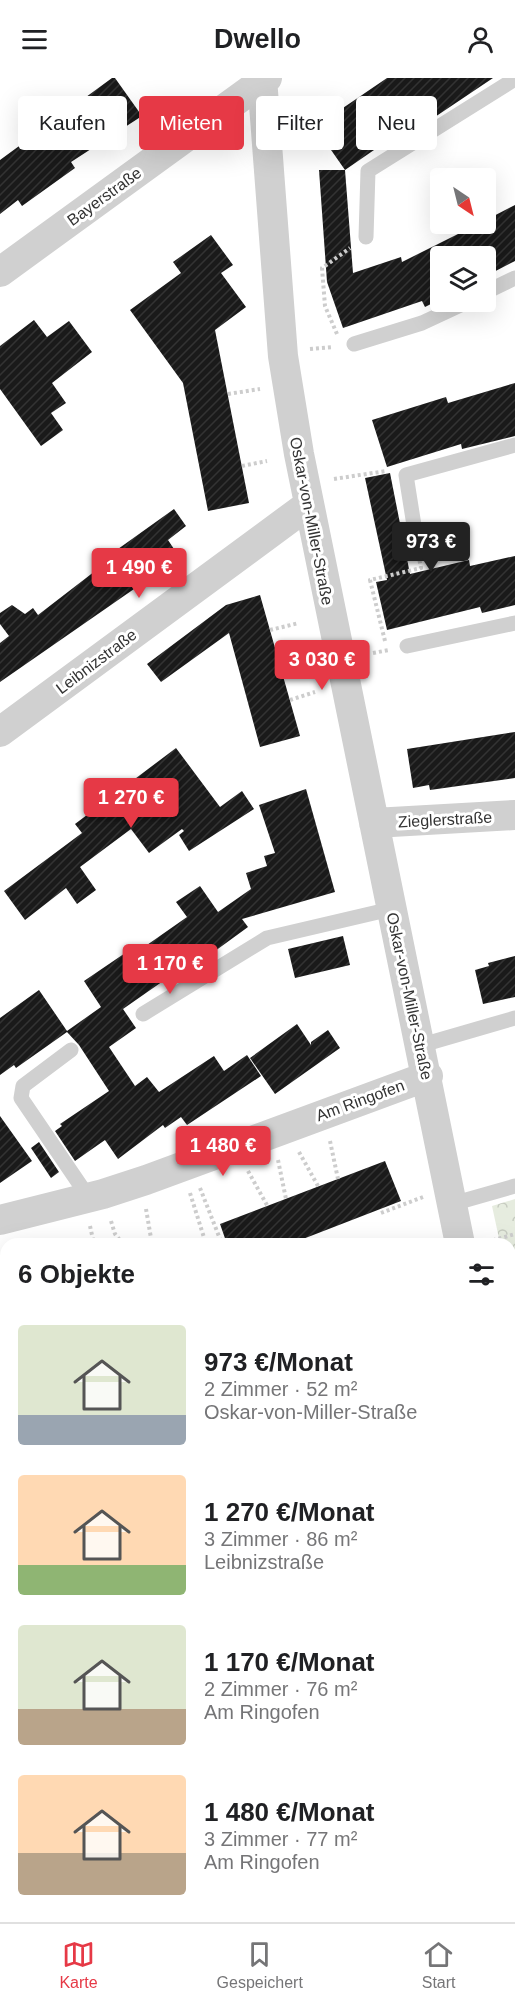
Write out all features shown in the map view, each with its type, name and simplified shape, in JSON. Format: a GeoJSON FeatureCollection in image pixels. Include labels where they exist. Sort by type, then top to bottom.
{"type":"FeatureCollection","features":[{"type":"Feature","properties":{"kind":"street","name":"Bayerstraße"},"geometry":{"type":"LineString","coordinates":[[0,273],[264,79]]}},
{"type":"Feature","properties":{"kind":"street","name":"Oskar-von-Miller-Straße"},"geometry":{"type":"LineString","coordinates":[[264,79],[283,356],[308,505],[391,909],[422,1045],[459,1238]]}},
{"type":"Feature","properties":{"kind":"street","name":"Leibnizstraße"},"geometry":{"type":"LineString","coordinates":[[0,732],[308,505]]}},
{"type":"Feature","properties":{"kind":"street","name":"Zieglerstraße"},"geometry":{"type":"LineString","coordinates":[[374,823],[515,815]]}},
{"type":"Feature","properties":{"kind":"street","name":"Am Ringofen"},"geometry":{"type":"LineString","coordinates":[[0,1220],[89,1198],[428,1076]]}},
{"type":"Feature","properties":{"kind":"lane"},"geometry":{"type":"LineString","coordinates":[[366,237],[368,171],[515,79]]}},
{"type":"Feature","properties":{"kind":"lane"},"geometry":{"type":"LineString","coordinates":[[496,287],[515,278]]}},
{"type":"Feature","properties":{"kind":"lane"},"geometry":{"type":"LineString","coordinates":[[348,345],[422,323],[446,312]]}},
{"type":"Feature","properties":{"kind":"lane"},"geometry":{"type":"LineString","coordinates":[[416,538],[406,475],[515,445]]}},
{"type":"Feature","properties":{"kind":"lane"},"geometry":{"type":"LineString","coordinates":[[407,646],[515,623]]}},
{"type":"Feature","properties":{"kind":"lane"},"geometry":{"type":"LineString","coordinates":[[143,1014],[267,938],[391,909]]}},
{"type":"Feature","properties":{"kind":"lane"},"geometry":{"type":"LineString","coordinates":[[422,1045],[515,1018]]}},
{"type":"Feature","properties":{"kind":"lane"},"geometry":{"type":"LineString","coordinates":[[71,1050],[23,1086],[21,1098],[89,1198]]}},
{"type":"Feature","properties":{"kind":"lane"},"geometry":{"type":"LineString","coordinates":[[451,1196],[515,1186]]}},
{"type":"Feature","properties":{"kind":"path"},"geometry":{"type":"LineString","coordinates":[[338,336],[325,306],[322,268],[366,237]]}},
{"type":"Feature","properties":{"kind":"path"},"geometry":{"type":"LineString","coordinates":[[309,349],[348,345]]}},
{"type":"Feature","properties":{"kind":"path"},"geometry":{"type":"LineString","coordinates":[[228,394],[256,390]]}},
{"type":"Feature","properties":{"kind":"path"},"geometry":{"type":"LineString","coordinates":[[242,466],[267,461]]}},
{"type":"Feature","properties":{"kind":"path"},"geometry":{"type":"LineString","coordinates":[[333,479],[363,474]]}},
{"type":"Feature","properties":{"kind":"path"},"geometry":{"type":"LineString","coordinates":[[373,653],[388,650],[370,580],[421,568],[416,538]]}},
{"type":"Feature","properties":{"kind":"path"},"geometry":{"type":"LineString","coordinates":[[270,630],[299,623]]}},
{"type":"Feature","properties":{"kind":"path"},"geometry":{"type":"LineString","coordinates":[[290,699],[315,692]]}},
{"type":"Feature","properties":{"kind":"path"},"geometry":{"type":"LineString","coordinates":[[321,1115],[331,1143],[338,1179]]}},
{"type":"Feature","properties":{"kind":"path"},"geometry":{"type":"LineString","coordinates":[[279,1130],[300,1154],[318,1186]]}},
{"type":"Feature","properties":{"kind":"path"},"geometry":{"type":"LineString","coordinates":[[279,1130],[279,1162],[286,1199]]}},
{"type":"Feature","properties":{"kind":"path"},"geometry":{"type":"LineString","coordinates":[[238,1146],[268,1207]]}},
{"type":"Feature","properties":{"kind":"path"},"geometry":{"type":"LineString","coordinates":[[186,1165],[204,1238]]}},
{"type":"Feature","properties":{"kind":"path"},"geometry":{"type":"LineString","coordinates":[[186,1165],[219,1238]]}},
{"type":"Feature","properties":{"kind":"path"},"geometry":{"type":"LineString","coordinates":[[381,1213],[451,1196]]}},
{"type":"Feature","properties":{"kind":"green space"},"geometry":{"type":"Polygon","coordinates":[[[515,1199],[515,1238],[499,1238],[492,1206],[515,1199]]]}},
{"type":"Feature","properties":{"kind":"building"},"geometry":{"type":"Polygon","coordinates":[[[115,78],[139,112],[139,118],[127,126],[127,96],[87,96],[115,78]]]}},
{"type":"Feature","properties":{"kind":"building"},"geometry":{"type":"Polygon","coordinates":[[[387,78],[493,78],[437,116],[437,96],[361,96],[387,78]]]}},
{"type":"Feature","properties":{"kind":"building"},"geometry":{"type":"Polygon","coordinates":[[[356,99],[356,150],[374,150],[345,170],[331,150],[344,150],[344,107],[356,99]]]}},
{"type":"Feature","properties":{"kind":"building"},"geometry":{"type":"Polygon","coordinates":[[[18,147],[18,150],[90,150],[71,162],[75,168],[22,206],[18,200],[0,214],[0,160],[18,147]]]}},
{"type":"Feature","properties":{"kind":"building"},"geometry":{"type":"Polygon","coordinates":[[[319,170],[345,170],[353,273],[401,257],[402,262],[430,248],[430,304],[425,307],[422,301],[343,328],[327,282],[319,170]]]}},
{"type":"Feature","properties":{"kind":"building"},"geometry":{"type":"Polygon","coordinates":[[[515,205],[515,261],[496,271],[496,246],[434,246],[458,234],[496,234],[496,215],[515,205]]]}},
{"type":"Feature","properties":{"kind":"building"},"geometry":{"type":"Polygon","coordinates":[[[211,235],[233,265],[221,273],[246,307],[215,330],[249,503],[208,511],[183,383],[130,310],[181,273],[173,262],[211,235]]]}},
{"type":"Feature","properties":{"kind":"building"},"geometry":{"type":"Polygon","coordinates":[[[34,320],[47,337],[69,321],[92,352],[52,383],[66,403],[51,413],[63,430],[41,446],[0,389],[0,346],[34,320]]]}},
{"type":"Feature","properties":{"kind":"building"},"geometry":{"type":"Polygon","coordinates":[[[515,383],[515,436],[462,449],[461,444],[387,467],[372,420],[446,397],[448,403],[515,383]]]}},
{"type":"Feature","properties":{"kind":"building"},"geometry":{"type":"Polygon","coordinates":[[[390,473],[410,574],[469,560],[470,566],[515,556],[515,605],[482,613],[480,607],[387,630],[376,582],[387,580],[365,478],[390,473]]]}},
{"type":"Feature","properties":{"kind":"building"},"geometry":{"type":"Polygon","coordinates":[[[174,509],[186,526],[168,540],[178,555],[168,561],[170,564],[0,682],[0,643],[9,636],[0,624],[0,613],[12,605],[25,614],[33,608],[38,615],[99,568],[97,564],[174,509]]]}},
{"type":"Feature","properties":{"kind":"building"},"geometry":{"type":"Polygon","coordinates":[[[260,595],[300,736],[260,747],[229,633],[161,682],[147,664],[226,605],[260,595]]]}},
{"type":"Feature","properties":{"kind":"building"},"geometry":{"type":"Polygon","coordinates":[[[515,732],[515,778],[430,790],[429,785],[413,788],[407,749],[515,732]]]}},
{"type":"Feature","properties":{"kind":"building"},"geometry":{"type":"Polygon","coordinates":[[[176,748],[220,807],[242,791],[254,809],[189,851],[179,835],[184,831],[182,829],[149,853],[131,829],[80,867],[96,890],[77,904],[66,888],[25,920],[4,891],[82,833],[75,824],[176,748]]]}},
{"type":"Feature","properties":{"kind":"building"},"geometry":{"type":"Polygon","coordinates":[[[306,789],[335,892],[242,919],[248,927],[189,970],[186,965],[123,1009],[136,1028],[109,1047],[135,1086],[147,1077],[159,1092],[214,1056],[224,1071],[247,1055],[261,1076],[187,1125],[181,1117],[165,1128],[163,1125],[118,1159],[105,1140],[75,1161],[55,1131],[62,1126],[60,1124],[109,1091],[79,1045],[67,1032],[16,1068],[14,1065],[0,1075],[0,1018],[39,990],[67,1031],[101,1007],[84,981],[134,947],[137,952],[187,917],[176,902],[200,886],[218,912],[251,889],[246,873],[267,866],[264,856],[275,853],[259,805],[306,789]]]}},
{"type":"Feature","properties":{"kind":"building"},"geometry":{"type":"Polygon","coordinates":[[[343,936],[350,965],[295,978],[288,949],[343,936]]]}},
{"type":"Feature","properties":{"kind":"building"},"geometry":{"type":"Polygon","coordinates":[[[515,956],[515,997],[483,1004],[475,970],[489,966],[488,963],[515,956]]]}},
{"type":"Feature","properties":{"kind":"building"},"geometry":{"type":"Polygon","coordinates":[[[297,1024],[311,1045],[311,1042],[328,1030],[340,1048],[275,1094],[250,1058],[297,1024]]]}},
{"type":"Feature","properties":{"kind":"building"},"geometry":{"type":"Polygon","coordinates":[[[0,1116],[32,1161],[0,1183],[0,1116]]]}},
{"type":"Feature","properties":{"kind":"building"},"geometry":{"type":"Polygon","coordinates":[[[39,1142],[59,1172],[51,1178],[31,1148],[39,1142]]]}},
{"type":"Feature","properties":{"kind":"building"},"geometry":{"type":"Polygon","coordinates":[[[385,1161],[401,1201],[305,1238],[225,1238],[220,1224],[385,1161]]]}}]}
